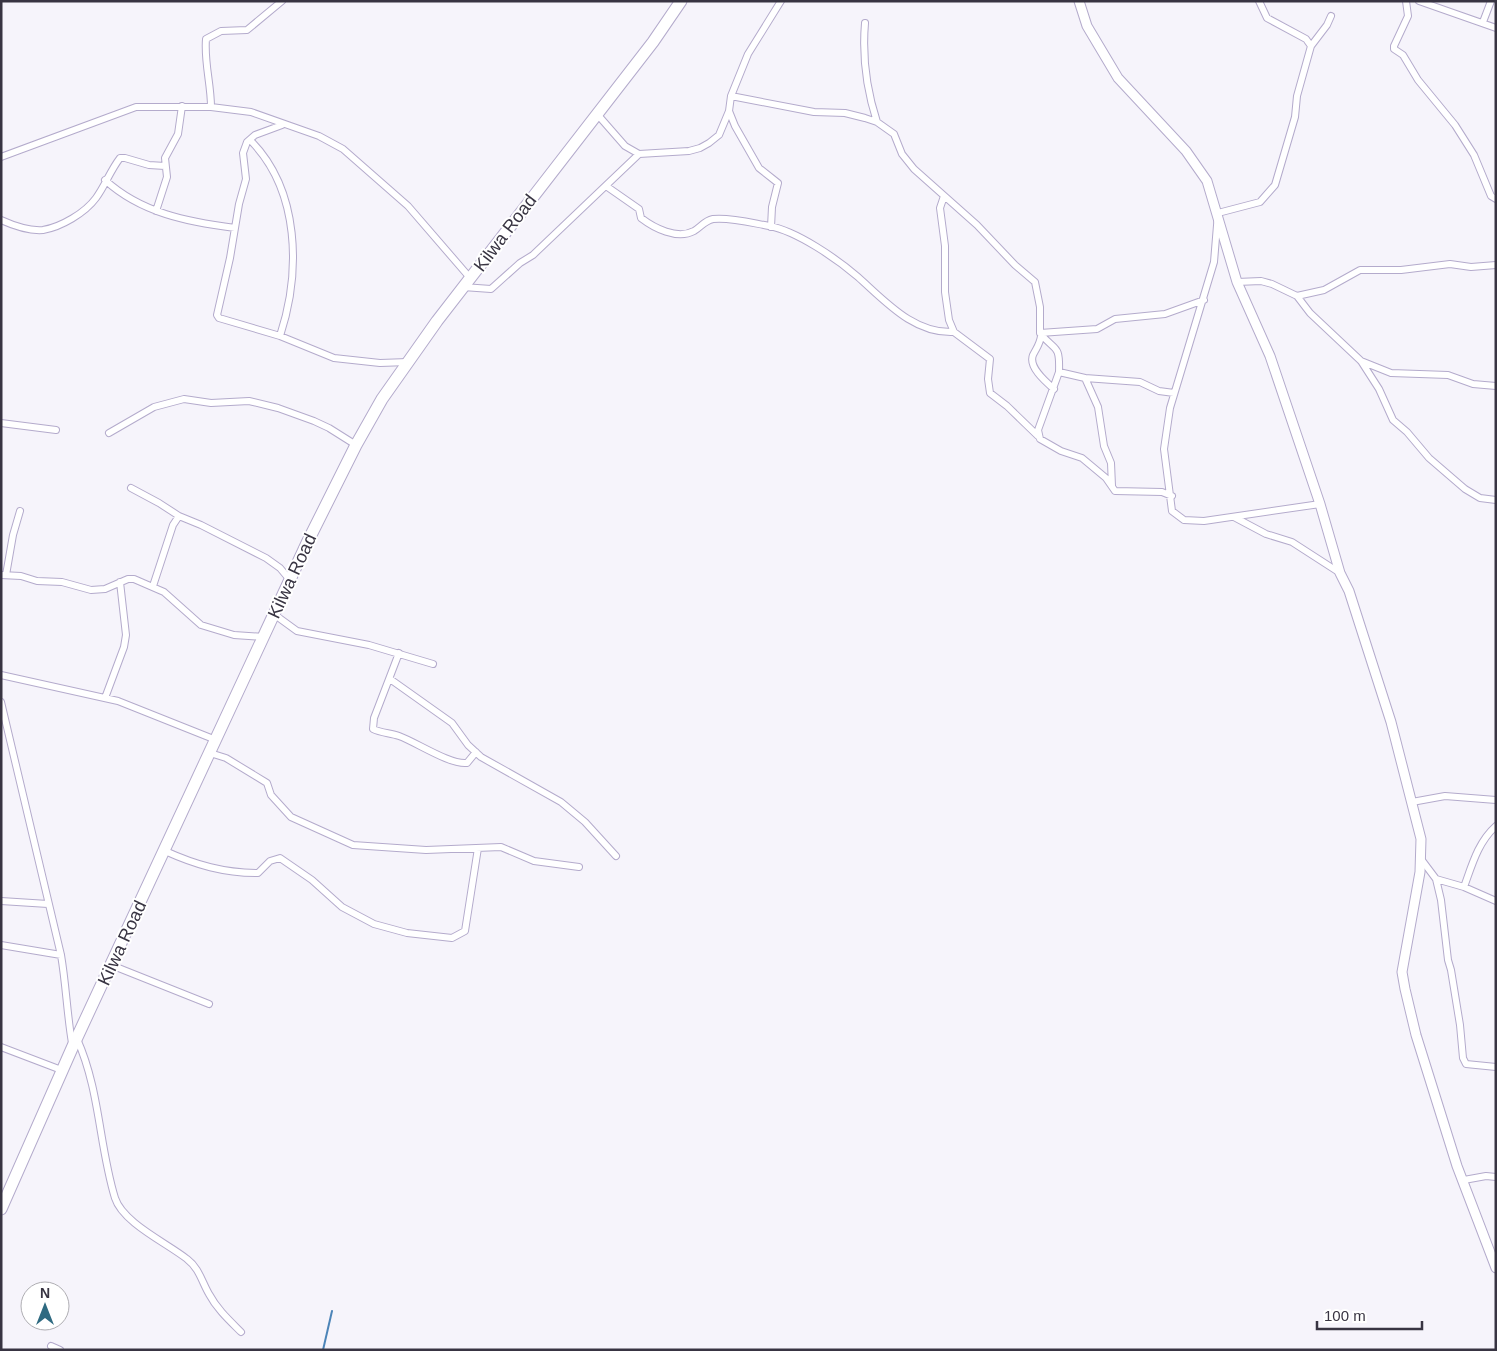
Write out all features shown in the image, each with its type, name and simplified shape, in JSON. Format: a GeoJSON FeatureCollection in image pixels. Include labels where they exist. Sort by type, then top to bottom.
{"type":"FeatureCollection","features":[{"type":"Feature","properties":{"kind":"highway","name":"Kilwa Road"},"geometry":{"type":"LineString","coordinates":[[1,1209],[111,965],[356,445],[408,362],[596,113],[648,48],[681,1]]}},
{"type":"Feature","properties":{"kind":"street"},"geometry":{"type":"LineString","coordinates":[[211,107],[211,87],[205,58],[206,39],[221,32],[247,30],[282,1]]}},
{"type":"Feature","properties":{"kind":"street"},"geometry":{"type":"LineString","coordinates":[[596,113],[624,146],[639,154],[700,148],[719,135],[748,54],[781,1]]}},
{"type":"Feature","properties":{"kind":"street"},"geometry":{"type":"LineString","coordinates":[[1078,1],[1087,26],[1118,78],[1186,151],[1207,182],[1218,213],[1237,282],[1270,356],[1320,504],[1340,573],[1349,591],[1392,722],[1421,839],[1421,859],[1402,972],[1416,1035],[1464,1180],[1496,1268]]}},
{"type":"Feature","properties":{"kind":"street"},"geometry":{"type":"LineString","coordinates":[[1259,1],[1267,18],[1306,39],[1311,46]]}},
{"type":"Feature","properties":{"kind":"street"},"geometry":{"type":"LineString","coordinates":[[1406,1],[1408,16],[1394,49],[1403,55],[1418,80],[1455,125],[1474,155],[1491,196],[1496,200]]}},
{"type":"Feature","properties":{"kind":"street"},"geometry":{"type":"LineString","coordinates":[[1419,1],[1496,28]]}},
{"type":"Feature","properties":{"kind":"street"},"geometry":{"type":"LineString","coordinates":[[1482,22],[1491,1]]}},
{"type":"Feature","properties":{"kind":"street"},"geometry":{"type":"LineString","coordinates":[[1218,213],[1260,202],[1275,185],[1295,117],[1299,86],[1311,46],[1327,25],[1331,16]]}},
{"type":"Feature","properties":{"kind":"street"},"geometry":{"type":"LineString","coordinates":[[865,23],[863,53],[866,84],[877,122]]}},
{"type":"Feature","properties":{"kind":"street"},"geometry":{"type":"LineString","coordinates":[[732,96],[814,112],[845,113],[877,122],[894,134],[902,154],[914,169],[977,225],[1015,265],[1035,282],[1040,307],[1040,344],[1032,357],[1033,364],[1054,389]]}},
{"type":"Feature","properties":{"kind":"street"},"geometry":{"type":"LineString","coordinates":[[156,211],[167,177],[165,158],[178,134],[182,106]]}},
{"type":"Feature","properties":{"kind":"street"},"geometry":{"type":"LineString","coordinates":[[1,157],[136,107],[182,106],[242,110],[319,136],[343,149],[408,206],[467,283],[491,289],[520,262],[533,255],[639,154]]}},
{"type":"Feature","properties":{"kind":"street"},"geometry":{"type":"LineString","coordinates":[[729,111],[735,126],[759,168],[778,182],[772,207],[772,226]]}},
{"type":"Feature","properties":{"kind":"street"},"geometry":{"type":"LineString","coordinates":[[282,125],[259,132],[250,140],[243,153],[246,179],[217,315],[220,318],[280,336],[334,358],[380,363],[408,362]]}},
{"type":"Feature","properties":{"kind":"street"},"geometry":{"type":"LineString","coordinates":[[250,140],[265,156],[274,173],[290,217],[292,279],[287,315],[280,336]]}},
{"type":"Feature","properties":{"kind":"street"},"geometry":{"type":"LineString","coordinates":[[1,220],[33,230],[43,230],[71,220],[96,198],[109,171],[122,158],[149,165],[166,166]]}},
{"type":"Feature","properties":{"kind":"street"},"geometry":{"type":"LineString","coordinates":[[105,180],[120,193],[156,211],[196,224],[235,228]]}},
{"type":"Feature","properties":{"kind":"street"},"geometry":{"type":"LineString","coordinates":[[606,186],[639,209],[641,218],[649,224],[673,233],[691,232],[703,223],[718,219],[772,226],[812,245],[844,266],[909,321],[932,331],[954,332]]}},
{"type":"Feature","properties":{"kind":"street"},"geometry":{"type":"LineString","coordinates":[[944,196],[940,208],[945,246],[945,292],[949,320],[954,332],[988,356],[990,362],[988,379],[990,394],[1007,406],[1038,436],[1061,451],[1082,458],[1106,478],[1115,491],[1162,492],[1172,496]]}},
{"type":"Feature","properties":{"kind":"street"},"geometry":{"type":"LineString","coordinates":[[1218,213],[1214,262],[1204,300],[1174,393],[1164,449],[1172,496],[1172,511],[1184,520],[1204,521],[1320,504]]}},
{"type":"Feature","properties":{"kind":"street"},"geometry":{"type":"LineString","coordinates":[[1297,296],[1324,290],[1360,270],[1401,270],[1450,264],[1471,267],[1496,265]]}},
{"type":"Feature","properties":{"kind":"street"},"geometry":{"type":"LineString","coordinates":[[1237,282],[1272,284],[1297,296],[1310,313],[1361,362],[1379,389],[1393,420],[1408,432],[1429,458],[1465,489],[1480,498],[1496,500]]}},
{"type":"Feature","properties":{"kind":"street"},"geometry":{"type":"LineString","coordinates":[[1040,334],[1097,329],[1115,319],[1165,314],[1201,303],[1204,300]]}},
{"type":"Feature","properties":{"kind":"street"},"geometry":{"type":"LineString","coordinates":[[1038,436],[1039,425],[1059,372],[1061,357],[1053,344],[1040,334]]}},
{"type":"Feature","properties":{"kind":"street"},"geometry":{"type":"LineString","coordinates":[[1361,362],[1391,372],[1448,375],[1473,384],[1496,386]]}},
{"type":"Feature","properties":{"kind":"street"},"geometry":{"type":"LineString","coordinates":[[1059,372],[1085,378],[1140,382],[1159,390],[1174,393]]}},
{"type":"Feature","properties":{"kind":"street"},"geometry":{"type":"LineString","coordinates":[[1085,378],[1098,406],[1104,446],[1111,463],[1112,486]]}},
{"type":"Feature","properties":{"kind":"street"},"geometry":{"type":"LineString","coordinates":[[108,433],[154,407],[184,399],[210,403],[249,401],[278,408],[314,421],[356,445]]}},
{"type":"Feature","properties":{"kind":"street"},"geometry":{"type":"LineString","coordinates":[[1,423],[56,430]]}},
{"type":"Feature","properties":{"kind":"street"},"geometry":{"type":"LineString","coordinates":[[131,488],[159,502],[178,516],[201,525],[266,558],[280,568],[291,580]]}},
{"type":"Feature","properties":{"kind":"street"},"geometry":{"type":"LineString","coordinates":[[20,511],[3,575],[37,581],[62,582],[91,590],[104,589],[120,582],[134,579],[164,592],[201,625],[234,635],[264,637]]}},
{"type":"Feature","properties":{"kind":"street"},"geometry":{"type":"LineString","coordinates":[[153,586],[178,516]]}},
{"type":"Feature","properties":{"kind":"street"},"geometry":{"type":"LineString","coordinates":[[1234,518],[1266,534],[1292,542],[1340,573]]}},
{"type":"Feature","properties":{"kind":"street"},"geometry":{"type":"LineString","coordinates":[[105,698],[124,647],[126,635],[120,582]]}},
{"type":"Feature","properties":{"kind":"street"},"geometry":{"type":"LineString","coordinates":[[275,615],[297,631],[399,653],[433,664]]}},
{"type":"Feature","properties":{"kind":"street"},"geometry":{"type":"LineString","coordinates":[[399,653],[374,718],[372,725],[374,730],[398,736],[456,763],[467,762],[476,752]]}},
{"type":"Feature","properties":{"kind":"street"},"geometry":{"type":"LineString","coordinates":[[1,675],[105,698],[143,710],[216,740]]}},
{"type":"Feature","properties":{"kind":"street"},"geometry":{"type":"LineString","coordinates":[[390,679],[452,723],[476,752],[561,802],[586,822],[616,856]]}},
{"type":"Feature","properties":{"kind":"street"},"geometry":{"type":"LineString","coordinates":[[1,702],[42,869],[48,904],[62,955],[75,1043],[85,1058],[98,1109],[107,1167],[115,1199],[123,1211],[142,1228],[189,1260],[199,1273],[209,1294],[225,1317],[241,1332]]}},
{"type":"Feature","properties":{"kind":"street"},"geometry":{"type":"LineString","coordinates":[[210,752],[226,758],[267,783],[271,794],[291,817],[353,845],[426,850],[500,847],[534,862],[579,867]]}},
{"type":"Feature","properties":{"kind":"street"},"geometry":{"type":"LineString","coordinates":[[1412,802],[1445,796],[1496,800]]}},
{"type":"Feature","properties":{"kind":"street"},"geometry":{"type":"LineString","coordinates":[[1464,887],[1474,858],[1486,836],[1496,826]]}},
{"type":"Feature","properties":{"kind":"street"},"geometry":{"type":"LineString","coordinates":[[165,851],[190,862],[224,872],[258,873],[270,861],[280,858],[312,880],[342,907],[374,924],[407,933],[452,938],[465,931],[478,848]]}},
{"type":"Feature","properties":{"kind":"street"},"geometry":{"type":"LineString","coordinates":[[1421,859],[1436,879],[1441,900],[1448,960],[1460,1025],[1463,1058],[1466,1064],[1496,1067]]}},
{"type":"Feature","properties":{"kind":"street"},"geometry":{"type":"LineString","coordinates":[[1436,879],[1464,887],[1496,901]]}},
{"type":"Feature","properties":{"kind":"street"},"geometry":{"type":"LineString","coordinates":[[1,901],[48,904]]}},
{"type":"Feature","properties":{"kind":"street"},"geometry":{"type":"LineString","coordinates":[[1,945],[62,955]]}},
{"type":"Feature","properties":{"kind":"street"},"geometry":{"type":"LineString","coordinates":[[111,965],[209,1004]]}},
{"type":"Feature","properties":{"kind":"street"},"geometry":{"type":"LineString","coordinates":[[1,1047],[64,1071]]}},
{"type":"Feature","properties":{"kind":"street"},"geometry":{"type":"LineString","coordinates":[[1464,1180],[1486,1176],[1496,1177]]}},
{"type":"Feature","properties":{"kind":"street"},"geometry":{"type":"LineString","coordinates":[[51,1346],[60,1350]]}},
{"type":"Feature","properties":{"kind":"waterway"},"geometry":{"type":"LineString","coordinates":[[323,1350],[332,1311]]}}]}
